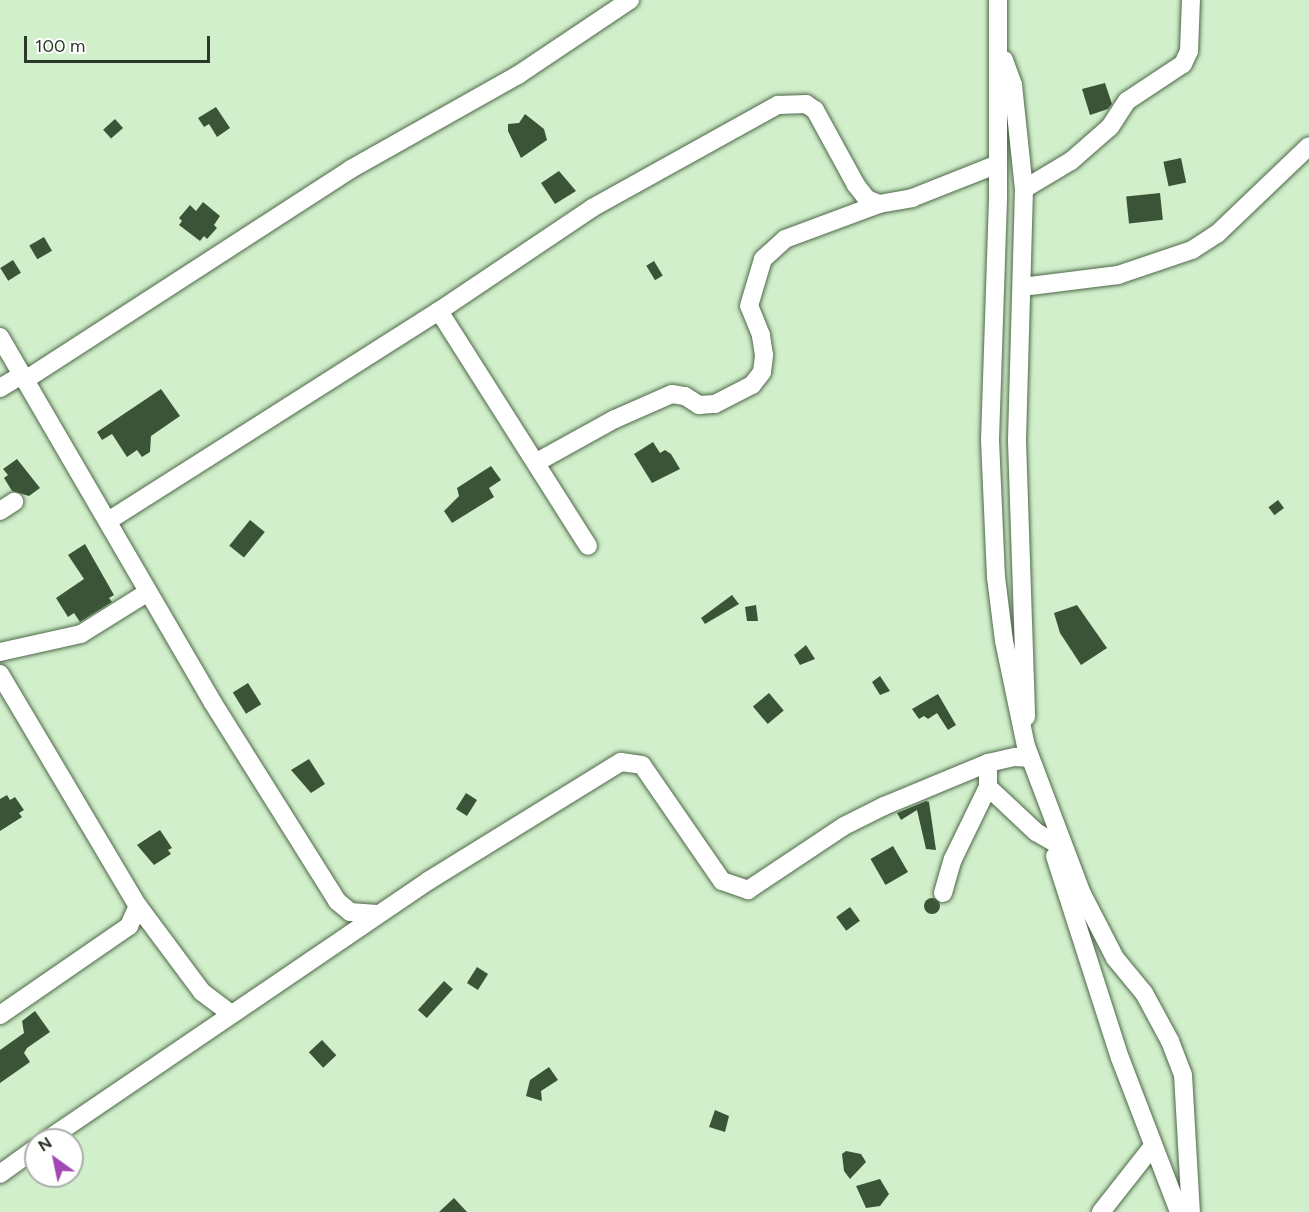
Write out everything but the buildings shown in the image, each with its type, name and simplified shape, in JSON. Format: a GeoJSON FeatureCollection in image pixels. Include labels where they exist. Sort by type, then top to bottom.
{"type":"FeatureCollection","features":[{"type":"Feature","properties":{"kind":"street"},"geometry":{"type":"LineString","coordinates":[[0,388],[23,377],[351,169],[518,75],[630,0]]}},
{"type":"Feature","properties":{"kind":"street"},"geometry":{"type":"LineString","coordinates":[[998,0],[998,164],[990,440],[996,577],[1023,736]]}},
{"type":"Feature","properties":{"kind":"street"},"geometry":{"type":"LineString","coordinates":[[1024,189],[1071,162],[1110,127],[1126,101],[1188,59],[1191,0]]}},
{"type":"Feature","properties":{"kind":"street"},"geometry":{"type":"LineString","coordinates":[[999,47],[1013,85],[1024,189],[1017,452],[1027,696],[1022,757],[1057,845],[1153,1146],[1179,1212]]}},
{"type":"Feature","properties":{"kind":"street"},"geometry":{"type":"LineString","coordinates":[[108,521],[439,311],[592,208],[778,105],[806,104],[815,110],[856,186],[867,199],[879,204]]}},
{"type":"Feature","properties":{"kind":"street"},"geometry":{"type":"LineString","coordinates":[[1022,287],[1118,275],[1192,250],[1217,234],[1309,146]]}},
{"type":"Feature","properties":{"kind":"street"},"geometry":{"type":"LineString","coordinates":[[537,462],[615,419],[672,394],[686,396],[699,405],[715,404],[752,385],[762,372],[764,355],[761,335],[749,306],[763,259],[785,239],[879,204],[912,198],[998,164]]}},
{"type":"Feature","properties":{"kind":"street"},"geometry":{"type":"LineString","coordinates":[[439,311],[490,396],[537,462],[588,546]]}},
{"type":"Feature","properties":{"kind":"street"},"geometry":{"type":"LineString","coordinates":[[0,337],[148,592],[337,901],[350,912],[377,914]]}},
{"type":"Feature","properties":{"kind":"street"},"geometry":{"type":"LineString","coordinates":[[0,652],[81,634],[148,592]]}},
{"type":"Feature","properties":{"kind":"street"},"geometry":{"type":"LineString","coordinates":[[0,674],[138,906],[202,992],[231,1014]]}},
{"type":"Feature","properties":{"kind":"street"},"geometry":{"type":"LineString","coordinates":[[65,1128],[377,914],[621,762],[642,765],[722,881],[748,890],[844,826],[988,763],[1022,757]]}},
{"type":"Feature","properties":{"kind":"street"},"geometry":{"type":"LineString","coordinates":[[943,893],[953,859],[988,787],[988,763]]}},
{"type":"Feature","properties":{"kind":"street"},"geometry":{"type":"LineString","coordinates":[[988,787],[1057,845],[1115,958],[1144,993],[1170,1041],[1183,1075],[1191,1212]]}},
{"type":"Feature","properties":{"kind":"street"},"geometry":{"type":"LineString","coordinates":[[0,1015],[129,926],[138,906]]}},
{"type":"Feature","properties":{"kind":"street"},"geometry":{"type":"LineString","coordinates":[[1101,1212],[1153,1146]]}},
{"type":"Feature","properties":{"kind":"street"},"geometry":{"type":"LineString","coordinates":[[0,1174],[24,1157]]}}]}
